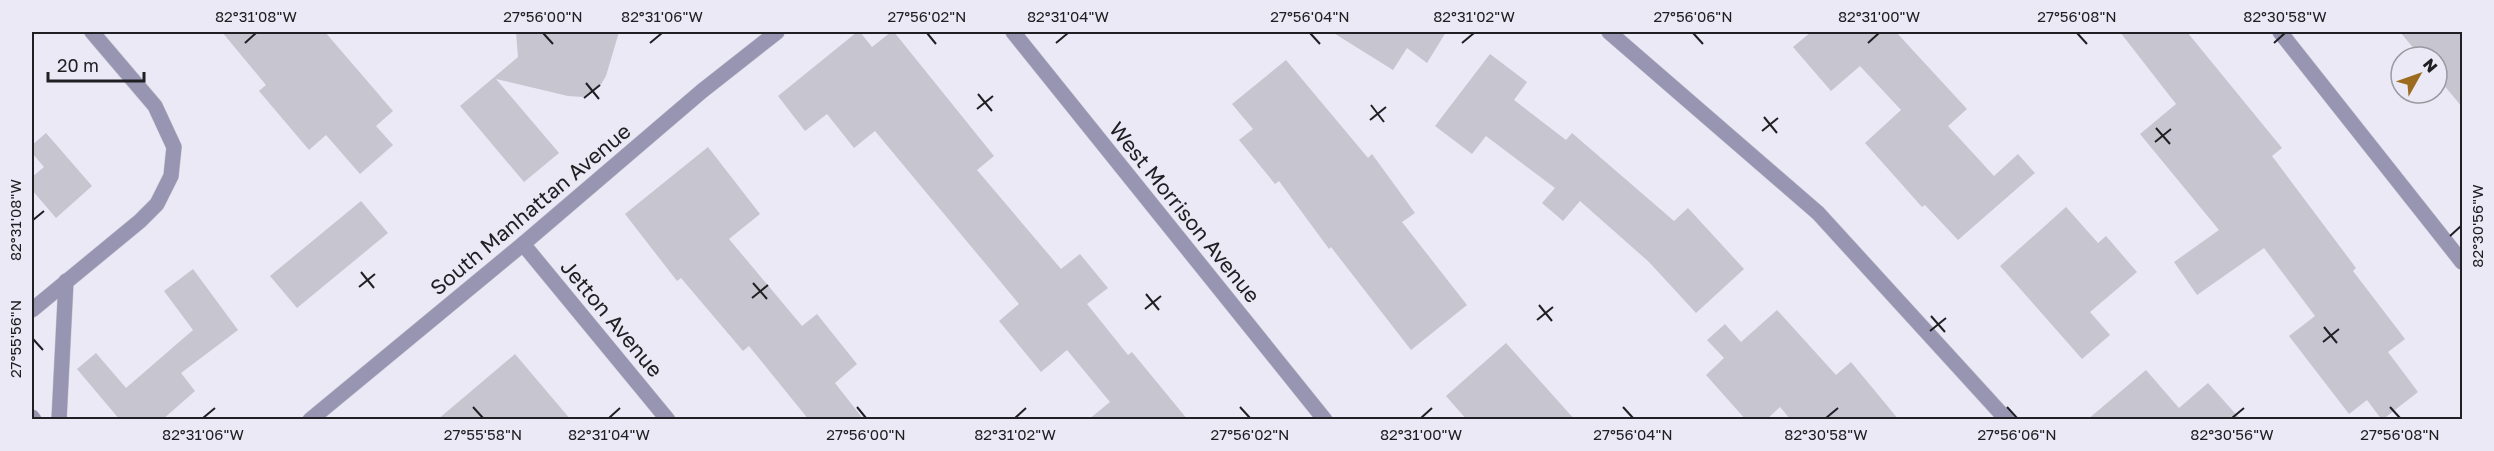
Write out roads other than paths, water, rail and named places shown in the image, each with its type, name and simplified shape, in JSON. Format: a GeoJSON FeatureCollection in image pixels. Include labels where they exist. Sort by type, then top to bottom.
{"type":"FeatureCollection","features":[{"type":"Feature","properties":{"kind":"street"},"geometry":{"type":"LineString","coordinates":[[32,310],[140,221],[157,204],[171,176],[174,147],[155,106],[92,32]]}},
{"type":"Feature","properties":{"kind":"street","name":"South Manhattan Avenue"},"geometry":{"type":"LineString","coordinates":[[310,420],[523,244],[702,91],[777,32]]}},
{"type":"Feature","properties":{"kind":"street","name":"West Morrison Avenue"},"geometry":{"type":"LineString","coordinates":[[1013,32],[1325,420]]}},
{"type":"Feature","properties":{"kind":"street"},"geometry":{"type":"LineString","coordinates":[[1609,32],[1818,213],[2007,420]]}},
{"type":"Feature","properties":{"kind":"street"},"geometry":{"type":"LineString","coordinates":[[2280,32],[2463,262]]}},
{"type":"Feature","properties":{"kind":"street","name":"Jetton Avenue"},"geometry":{"type":"LineString","coordinates":[[523,244],[668,420]]}},
{"type":"Feature","properties":{"kind":"street"},"geometry":{"type":"LineString","coordinates":[[59,420],[66,281]]}}]}
